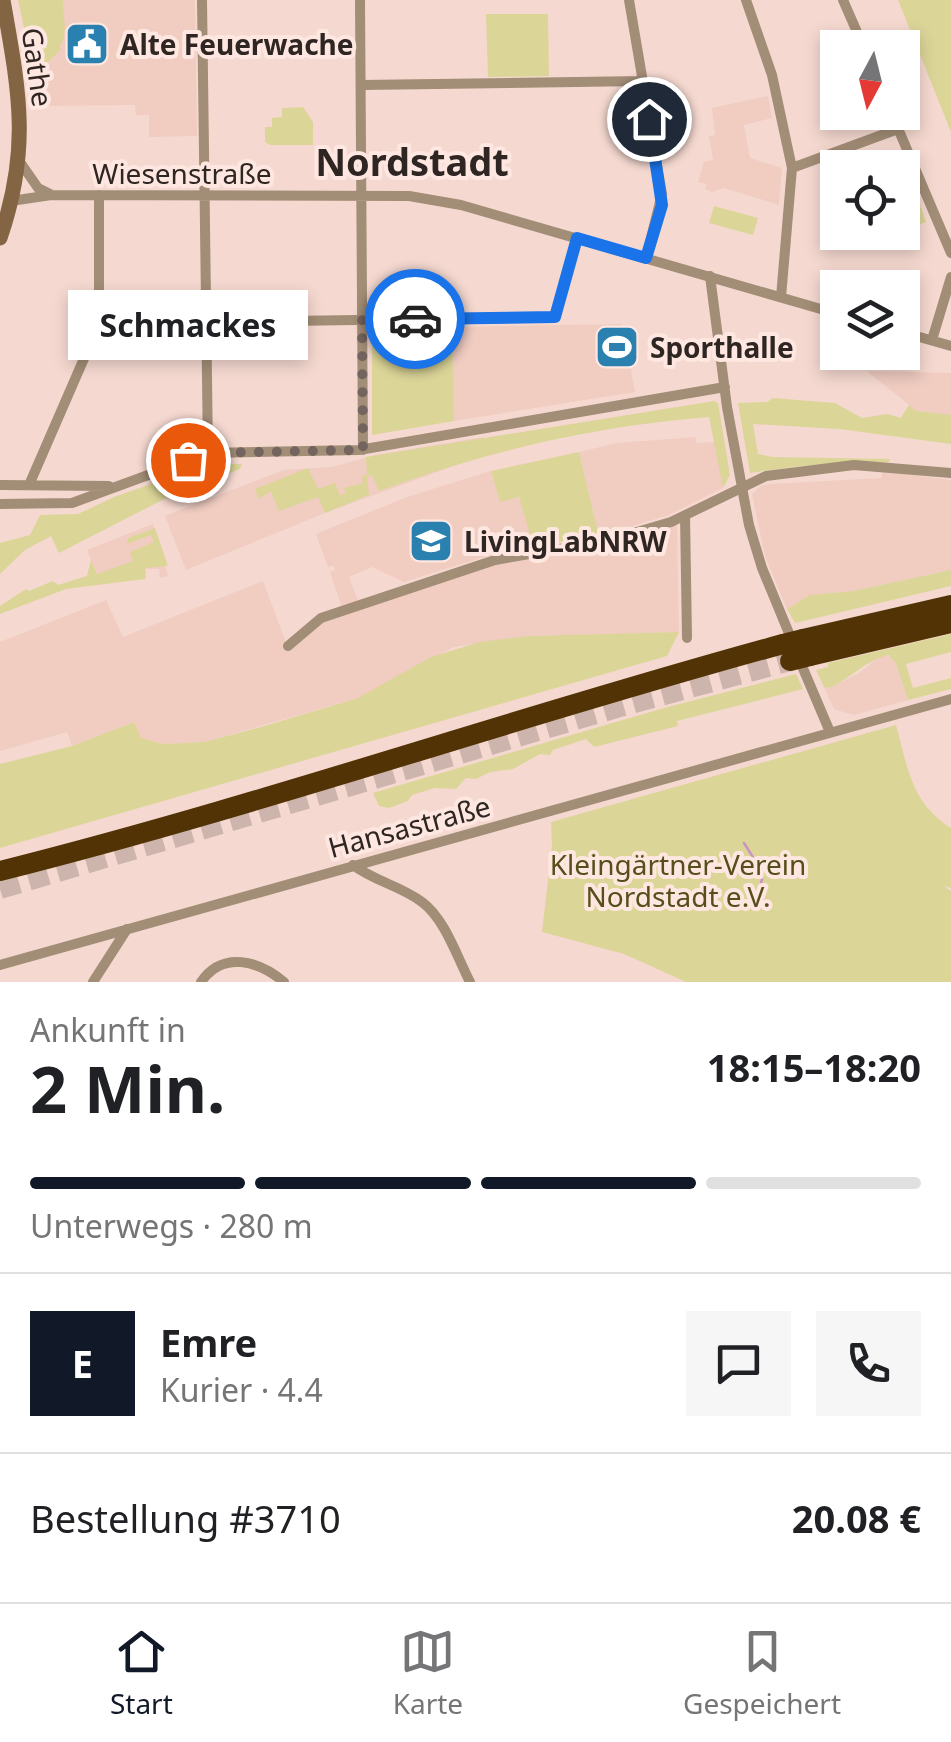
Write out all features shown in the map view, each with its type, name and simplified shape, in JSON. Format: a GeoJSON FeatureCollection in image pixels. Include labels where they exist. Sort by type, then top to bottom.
{"type":"FeatureCollection","features":[{"type":"Feature","properties":{"kind":"highway"},"geometry":{"type":"LineString","coordinates":[[796,650],[951,605]]}},
{"type":"Feature","properties":{"kind":"highway"},"geometry":{"type":"LineString","coordinates":[[0,871],[626,687],[796,650],[951,623]]}},
{"type":"Feature","properties":{"kind":"main road","name":"Gathe"},"geometry":{"type":"LineString","coordinates":[[0,238],[20,162],[20,97],[3,0]]}},
{"type":"Feature","properties":{"kind":"street"},"geometry":{"type":"LineString","coordinates":[[202,0],[208,453]]}},
{"type":"Feature","properties":{"kind":"street"},"geometry":{"type":"LineString","coordinates":[[360,0],[363,450]]}},
{"type":"Feature","properties":{"kind":"street"},"geometry":{"type":"LineString","coordinates":[[629,0],[662,194],[646,258]]}},
{"type":"Feature","properties":{"kind":"street"},"geometry":{"type":"LineString","coordinates":[[746,0],[772,75],[792,168],[781,297]]}},
{"type":"Feature","properties":{"kind":"street"},"geometry":{"type":"LineString","coordinates":[[844,0],[856,30]]}},
{"type":"Feature","properties":{"kind":"street"},"geometry":{"type":"LineString","coordinates":[[361,85],[643,81]]}},
{"type":"Feature","properties":{"kind":"street"},"geometry":{"type":"LineString","coordinates":[[792,168],[895,130]]}},
{"type":"Feature","properties":{"kind":"street"},"geometry":{"type":"LineString","coordinates":[[898,130],[951,253]]}},
{"type":"Feature","properties":{"kind":"street"},"geometry":{"type":"LineString","coordinates":[[20,162],[38,188],[50,195]]}},
{"type":"Feature","properties":{"kind":"street","name":"Wiesenstraße"},"geometry":{"type":"LineString","coordinates":[[12,201],[50,195],[362,196],[438,200],[820,309]]}},
{"type":"Feature","properties":{"kind":"street"},"geometry":{"type":"LineString","coordinates":[[29,485],[98,324],[99,195]]}},
{"type":"Feature","properties":{"kind":"street"},"geometry":{"type":"LineString","coordinates":[[98,324],[555,317],[577,238]]}},
{"type":"Feature","properties":{"kind":"street"},"geometry":{"type":"LineString","coordinates":[[710,276],[742,487],[762,568],[830,732]]}},
{"type":"Feature","properties":{"kind":"street"},"geometry":{"type":"LineString","coordinates":[[932,340],[951,277]]}},
{"type":"Feature","properties":{"kind":"street"},"geometry":{"type":"LineString","coordinates":[[712,306],[725,281]]}},
{"type":"Feature","properties":{"kind":"street"},"geometry":{"type":"LineString","coordinates":[[920,337],[951,346]]}},
{"type":"Feature","properties":{"kind":"street"},"geometry":{"type":"LineString","coordinates":[[0,504],[72,503],[208,453],[363,450],[725,387]]}},
{"type":"Feature","properties":{"kind":"street"},"geometry":{"type":"LineString","coordinates":[[288,646],[321,618],[495,560],[606,541],[686,515],[766,476],[826,466],[880,465],[951,473]]}},
{"type":"Feature","properties":{"kind":"street"},"geometry":{"type":"LineString","coordinates":[[2,485],[114,486]]}},
{"type":"Feature","properties":{"kind":"street"},"geometry":{"type":"LineString","coordinates":[[686,515],[688,638]]}},
{"type":"Feature","properties":{"kind":"street","name":"Hansastraße"},"geometry":{"type":"LineString","coordinates":[[0,965],[951,698]]}},
{"type":"Feature","properties":{"kind":"street"},"geometry":{"type":"LineString","coordinates":[[353,865],[371,878],[421,900],[434,913],[470,982]]}},
{"type":"Feature","properties":{"kind":"street"},"geometry":{"type":"LineString","coordinates":[[93,982],[127,928]]}},
{"type":"Feature","properties":{"kind":"street"},"geometry":{"type":"LineString","coordinates":[[202,982],[212,970],[240,961],[261,966],[284,982]]}},
{"type":"Feature","properties":{"kind":"shaded area"},"geometry":{"type":"Polygon","coordinates":[[[63,0],[195,0],[197,136],[149,137],[149,115],[136,115],[135,105],[38,106],[34,74],[58,47],[66,31],[63,0]]]}},
{"type":"Feature","properties":{"kind":"shaded area"},"geometry":{"type":"Polygon","coordinates":[[[768,96],[772,118],[744,125],[750,158],[782,168],[779,205],[724,188],[712,192],[705,189],[707,184],[698,182],[704,162],[713,160],[709,136],[715,135],[712,108],[768,96]]]}},
{"type":"Feature","properties":{"kind":"shaded area"},"geometry":{"type":"Polygon","coordinates":[[[622,324],[635,392],[454,421],[452,327],[622,324]]]}},
{"type":"Feature","properties":{"kind":"shaded area"},"geometry":{"type":"Polygon","coordinates":[[[867,371],[951,373],[951,444],[887,414],[901,418],[909,405],[867,371]]]}},
{"type":"Feature","properties":{"kind":"shaded area"},"geometry":{"type":"Polygon","coordinates":[[[483,437],[486,454],[325,513],[186,570],[165,516],[284,470],[332,467],[375,455],[483,437]]]}},
{"type":"Feature","properties":{"kind":"shaded area"},"geometry":{"type":"Polygon","coordinates":[[[696,437],[696,443],[715,442],[723,488],[669,515],[599,536],[579,452],[617,443],[696,437]]]}},
{"type":"Feature","properties":{"kind":"shaded area","name":"LivingLabNRW"},"geometry":{"type":"Polygon","coordinates":[[[491,471],[500,501],[519,497],[532,538],[542,535],[545,544],[506,550],[404,582],[372,567],[349,577],[359,603],[342,608],[330,572],[335,570],[334,566],[328,567],[316,534],[407,497],[491,471]]]}},
{"type":"Feature","properties":{"kind":"shaded area"},"geometry":{"type":"Polygon","coordinates":[[[882,471],[951,480],[951,570],[853,591],[810,595],[787,609],[765,556],[752,494],[768,484],[882,478],[882,471]]]}},
{"type":"Feature","properties":{"kind":"shaded area"},"geometry":{"type":"Polygon","coordinates":[[[153,524],[168,576],[160,578],[159,569],[146,569],[146,579],[100,582],[87,550],[153,524]]]}},
{"type":"Feature","properties":{"kind":"shaded area"},"geometry":{"type":"Polygon","coordinates":[[[675,524],[679,632],[528,636],[454,647],[358,698],[204,742],[163,744],[140,738],[133,722],[72,746],[67,732],[0,751],[0,642],[106,600],[123,637],[263,581],[288,648],[323,620],[492,565],[605,546],[675,524]]]}},
{"type":"Feature","properties":{"kind":"shaded area"},"geometry":{"type":"Polygon","coordinates":[[[889,655],[908,700],[854,715],[834,709],[824,687],[829,688],[859,673],[879,657],[889,655]]]}},
{"type":"Feature","properties":{"kind":"green space"},"geometry":{"type":"Polygon","coordinates":[[[18,0],[63,0],[65,30],[61,49],[34,74],[18,0]]]}},
{"type":"Feature","properties":{"kind":"green space"},"geometry":{"type":"Polygon","coordinates":[[[898,0],[951,0],[951,132],[920,55],[920,30],[910,30],[898,0]]]}},
{"type":"Feature","properties":{"kind":"green space"},"geometry":{"type":"Polygon","coordinates":[[[486,14],[548,14],[549,76],[488,77],[486,14]]]}},
{"type":"Feature","properties":{"kind":"green space"},"geometry":{"type":"Polygon","coordinates":[[[303,107],[313,122],[313,145],[265,142],[265,127],[272,127],[272,118],[282,117],[282,108],[303,107]]]}},
{"type":"Feature","properties":{"kind":"green space"},"geometry":{"type":"Polygon","coordinates":[[[714,206],[758,218],[753,235],[709,223],[714,206]]]}},
{"type":"Feature","properties":{"kind":"green space"},"geometry":{"type":"Polygon","coordinates":[[[452,327],[454,421],[372,435],[372,328],[452,327]]]}},
{"type":"Feature","properties":{"kind":"green space"},"geometry":{"type":"Polygon","coordinates":[[[773,398],[835,403],[862,418],[887,414],[901,418],[909,405],[916,411],[951,415],[951,444],[839,429],[753,424],[758,454],[890,459],[750,473],[738,403],[767,402],[773,398]]]}},
{"type":"Feature","properties":{"kind":"green space"},"geometry":{"type":"Polygon","coordinates":[[[718,403],[730,475],[723,488],[709,417],[541,442],[379,491],[372,475],[367,476],[369,495],[325,513],[318,497],[279,511],[271,491],[259,499],[255,489],[308,468],[318,489],[335,483],[340,495],[346,493],[344,488],[363,483],[362,476],[367,475],[366,457],[718,403]]]}},
{"type":"Feature","properties":{"kind":"green space"},"geometry":{"type":"Polygon","coordinates":[[[579,452],[599,536],[545,544],[542,535],[531,538],[519,497],[500,502],[491,471],[579,452]]]}},
{"type":"Feature","properties":{"kind":"green space"},"geometry":{"type":"Polygon","coordinates":[[[208,464],[242,464],[240,469],[172,495],[59,553],[51,536],[25,550],[0,574],[0,543],[30,535],[40,515],[78,514],[208,464]]]}},
{"type":"Feature","properties":{"kind":"green space"},"geometry":{"type":"Polygon","coordinates":[[[155,528],[168,566],[145,568],[145,579],[66,589],[0,614],[0,606],[26,589],[87,576],[91,560],[97,574],[133,561],[130,552],[154,542],[151,535],[127,544],[128,538],[155,528]]]}},
{"type":"Feature","properties":{"kind":"green space"},"geometry":{"type":"Polygon","coordinates":[[[951,570],[951,586],[795,623],[787,609],[810,595],[853,591],[951,570]]]}},
{"type":"Feature","properties":{"kind":"green space"},"geometry":{"type":"Polygon","coordinates":[[[679,632],[667,656],[0,848],[0,764],[72,746],[134,722],[141,738],[163,744],[204,742],[358,698],[431,657],[480,642],[528,636],[679,632]]]}},
{"type":"Feature","properties":{"kind":"green space"},"geometry":{"type":"Polygon","coordinates":[[[951,634],[951,652],[906,664],[913,688],[951,678],[951,689],[908,700],[889,655],[829,688],[824,687],[816,670],[828,667],[828,663],[951,634]]]}},
{"type":"Feature","properties":{"kind":"green space"},"geometry":{"type":"Polygon","coordinates":[[[796,674],[803,689],[594,747],[586,739],[553,750],[550,755],[540,754],[513,769],[466,778],[456,789],[435,788],[412,795],[408,801],[389,808],[379,806],[373,793],[664,708],[796,674]]]}},
{"type":"Feature","properties":{"kind":"green space","name":"Kleingärtner-Verein Nordstadt e.V."},"geometry":{"type":"Polygon","coordinates":[[[896,725],[919,796],[951,828],[951,888],[944,886],[951,891],[951,982],[686,982],[624,954],[542,932],[551,822],[896,725]]]}},
{"type":"Feature","properties":{"kind":"waterway"},"geometry":{"type":"LineString","coordinates":[[744,843],[763,873],[759,895],[768,905]]}},
{"type":"Feature","properties":{"kind":"tunnel"},"geometry":{"type":"LineString","coordinates":[[0,889],[790,661]]}},
{"type":"Feature","properties":{"kind":"way so far"},"geometry":{"type":"LineString","coordinates":[[188,460],[208,453],[363,450],[362,320],[415,319]]}},
{"type":"Feature","properties":{"kind":"place","name":"Alte Feuerwache"},"geometry":{"type":"Point","coordinates":[87,44]}},
{"type":"Feature","properties":{"kind":"place","name":"Sporthalle"},"geometry":{"type":"Point","coordinates":[617,347]}},
{"type":"Feature","properties":{"kind":"place","name":"Schmackes"},"geometry":{"type":"Point","coordinates":[188,460]}},
{"type":"Feature","properties":{"kind":"place","name":"LivingLabNRW"},"geometry":{"type":"Point","coordinates":[431,541]}},
{"type":"Feature","properties":{"kind":"district","name":"Nordstadt"},"geometry":{"type":"Point","coordinates":[412,161]}},
{"type":"Feature","properties":{"kind":"route"},"geometry":{"type":"LineString","coordinates":[[415,319],[555,317],[577,238],[646,258],[662,205],[649,119]]}}]}
